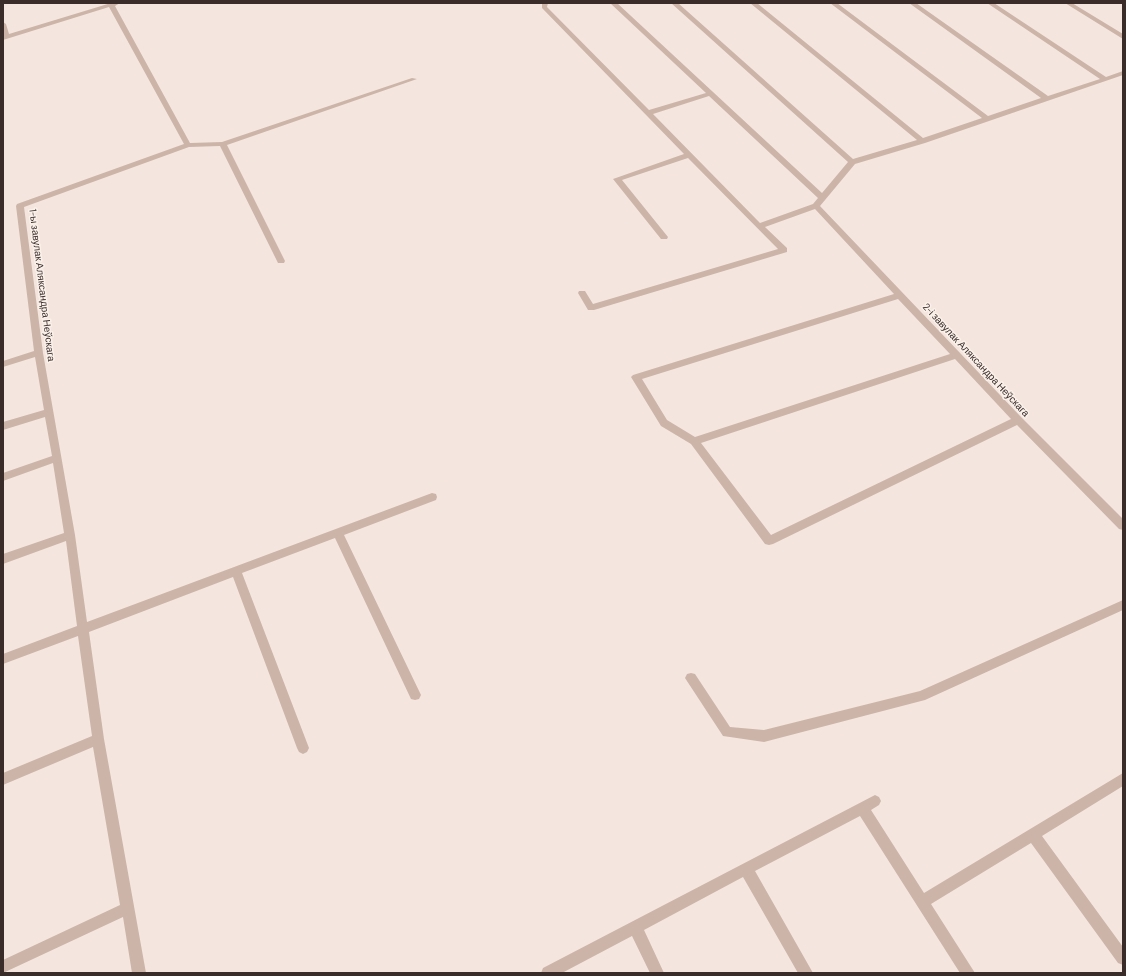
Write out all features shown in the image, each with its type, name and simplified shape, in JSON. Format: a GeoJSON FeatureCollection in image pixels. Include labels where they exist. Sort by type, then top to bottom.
{"type":"FeatureCollection","features":[{"type":"Feature","properties":{"kind":"street"},"geometry":{"type":"LineString","coordinates":[[545,3],[544,7],[758,226],[784,250],[591,308],[582,293]]}},
{"type":"Feature","properties":{"kind":"street"},"geometry":{"type":"LineString","coordinates":[[613,3],[823,198]]}},
{"type":"Feature","properties":{"kind":"street"},"geometry":{"type":"LineString","coordinates":[[674,3],[852,162]]}},
{"type":"Feature","properties":{"kind":"street"},"geometry":{"type":"LineString","coordinates":[[753,3],[922,141]]}},
{"type":"Feature","properties":{"kind":"street"},"geometry":{"type":"LineString","coordinates":[[833,3],[987,119]]}},
{"type":"Feature","properties":{"kind":"street"},"geometry":{"type":"LineString","coordinates":[[912,3],[1047,99]]}},
{"type":"Feature","properties":{"kind":"street"},"geometry":{"type":"LineString","coordinates":[[990,3],[1105,79]]}},
{"type":"Feature","properties":{"kind":"street"},"geometry":{"type":"LineString","coordinates":[[1068,3],[1123,37]]}},
{"type":"Feature","properties":{"kind":"street"},"geometry":{"type":"LineString","coordinates":[[3,24],[5,38],[87,10],[114,4],[188,145],[223,144],[414,79]]}},
{"type":"Feature","properties":{"kind":"street"},"geometry":{"type":"LineString","coordinates":[[758,226],[816,206],[852,162],[922,141],[1123,73]]}},
{"type":"Feature","properties":{"kind":"street"},"geometry":{"type":"LineString","coordinates":[[648,113],[710,94]]}},
{"type":"Feature","properties":{"kind":"street"},"geometry":{"type":"LineString","coordinates":[[223,144],[281,261]]}},
{"type":"Feature","properties":{"kind":"street","name":"1-ы завулак Аляксандра Неўскага"},"geometry":{"type":"LineString","coordinates":[[139,973],[98,739],[70,535],[39,353],[20,206],[188,145]]}},
{"type":"Feature","properties":{"kind":"street"},"geometry":{"type":"LineString","coordinates":[[664,237],[617,179],[689,155]]}},
{"type":"Feature","properties":{"kind":"street","name":"2-і завулак Аляксандра Неўскага"},"geometry":{"type":"LineString","coordinates":[[816,206],[1018,420],[1123,526]]}},
{"type":"Feature","properties":{"kind":"street"},"geometry":{"type":"LineString","coordinates":[[900,295],[636,377],[664,423],[694,441],[769,541],[1018,420]]}},
{"type":"Feature","properties":{"kind":"street"},"geometry":{"type":"LineString","coordinates":[[3,364],[39,353]]}},
{"type":"Feature","properties":{"kind":"street"},"geometry":{"type":"LineString","coordinates":[[694,441],[957,355]]}},
{"type":"Feature","properties":{"kind":"street"},"geometry":{"type":"LineString","coordinates":[[3,426],[49,412]]}},
{"type":"Feature","properties":{"kind":"street"},"geometry":{"type":"LineString","coordinates":[[3,477],[57,458]]}},
{"type":"Feature","properties":{"kind":"street"},"geometry":{"type":"LineString","coordinates":[[3,659],[432,497]]}},
{"type":"Feature","properties":{"kind":"street"},"geometry":{"type":"LineString","coordinates":[[338,533],[416,695]]}},
{"type":"Feature","properties":{"kind":"street"},"geometry":{"type":"LineString","coordinates":[[3,559],[70,535]]}},
{"type":"Feature","properties":{"kind":"street"},"geometry":{"type":"LineString","coordinates":[[236,571],[303,748]]}},
{"type":"Feature","properties":{"kind":"street"},"geometry":{"type":"LineString","coordinates":[[691,678],[728,732],[764,736],[922,696],[1123,605]]}},
{"type":"Feature","properties":{"kind":"street"},"geometry":{"type":"LineString","coordinates":[[3,779],[98,739]]}},
{"type":"Feature","properties":{"kind":"street"},"geometry":{"type":"LineString","coordinates":[[922,902],[1123,779]]}},
{"type":"Feature","properties":{"kind":"street"},"geometry":{"type":"LineString","coordinates":[[548,973],[875,801]]}},
{"type":"Feature","properties":{"kind":"street"},"geometry":{"type":"LineString","coordinates":[[862,808],[968,973]]}},
{"type":"Feature","properties":{"kind":"street"},"geometry":{"type":"LineString","coordinates":[[1033,835],[1123,958]]}},
{"type":"Feature","properties":{"kind":"street"},"geometry":{"type":"LineString","coordinates":[[746,869],[806,973]]}},
{"type":"Feature","properties":{"kind":"street"},"geometry":{"type":"LineString","coordinates":[[3,967],[128,908]]}},
{"type":"Feature","properties":{"kind":"street"},"geometry":{"type":"LineString","coordinates":[[635,927],[657,973]]}}]}
